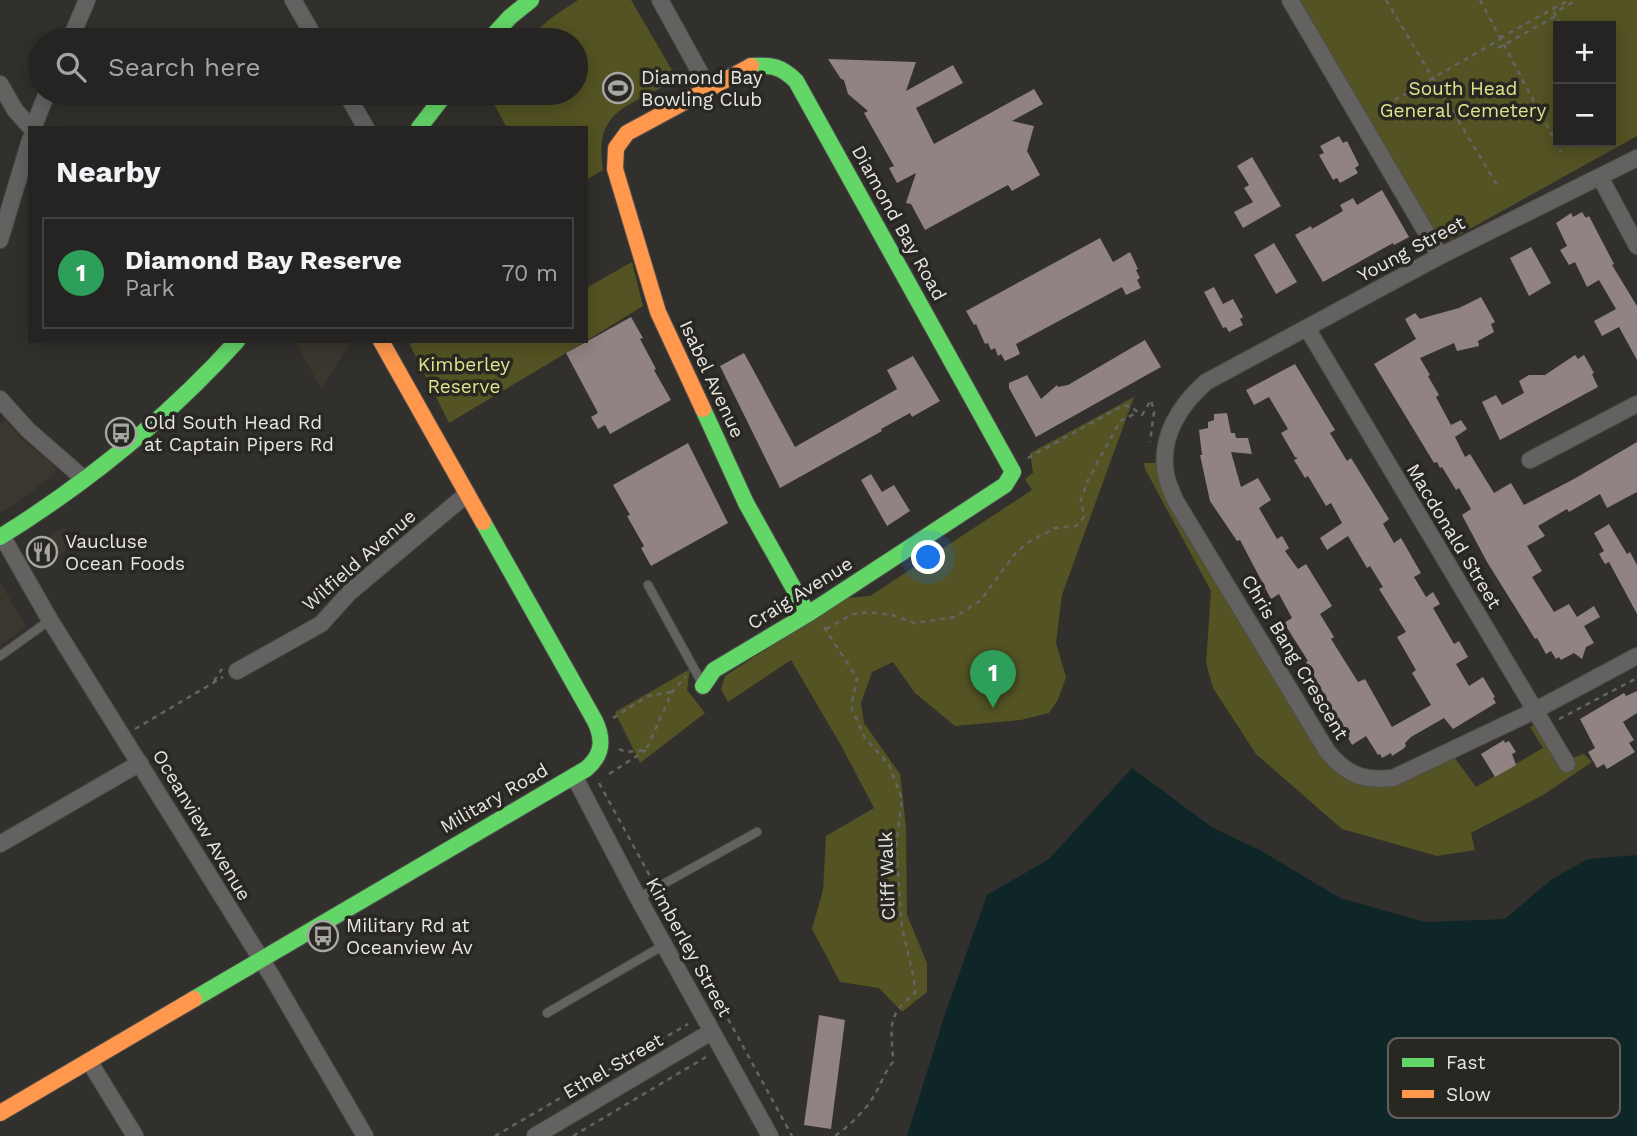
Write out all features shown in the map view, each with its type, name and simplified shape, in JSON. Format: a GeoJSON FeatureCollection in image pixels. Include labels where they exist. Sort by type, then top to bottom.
{"type":"FeatureCollection","features":[{"type":"Feature","properties":{"kind":"street"},"geometry":{"type":"LineString","coordinates":[[75,28],[87,0]]}},
{"type":"Feature","properties":{"kind":"street"},"geometry":{"type":"LineString","coordinates":[[293,0],[309,28]]}},
{"type":"Feature","properties":{"kind":"street"},"geometry":{"type":"LineString","coordinates":[[500,28],[531,0]]}},
{"type":"Feature","properties":{"kind":"street"},"geometry":{"type":"LineString","coordinates":[[660,0],[708,87]]}},
{"type":"Feature","properties":{"kind":"street"},"geometry":{"type":"LineString","coordinates":[[1290,0],[1440,256]]}},
{"type":"Feature","properties":{"kind":"street","name":"Diamond Bay Road"},"geometry":{"type":"LineString","coordinates":[[617,148],[627,133],[750,66],[774,65],[786,71],[796,81],[1013,472]]}},
{"type":"Feature","properties":{"kind":"street"},"geometry":{"type":"LineString","coordinates":[[0,84],[15,110],[30,126]]}},
{"type":"Feature","properties":{"kind":"street"},"geometry":{"type":"LineString","coordinates":[[33,126],[42,105]]}},
{"type":"Feature","properties":{"kind":"street"},"geometry":{"type":"LineString","coordinates":[[353,105],[365,126]]}},
{"type":"Feature","properties":{"kind":"street"},"geometry":{"type":"LineString","coordinates":[[421,126],[437,105]]}},
{"type":"Feature","properties":{"kind":"street"},"geometry":{"type":"LineString","coordinates":[[0,240],[28,147]]}},
{"type":"Feature","properties":{"kind":"street","name":"Isabel Avenue"},"geometry":{"type":"LineString","coordinates":[[617,148],[615,169],[657,312],[746,503],[811,612]]}},
{"type":"Feature","properties":{"kind":"street","name":"Young Street"},"geometry":{"type":"LineString","coordinates":[[1206,382],[1440,256],[1637,158]]}},
{"type":"Feature","properties":{"kind":"street"},"geometry":{"type":"LineString","coordinates":[[1600,177],[1637,246]]}},
{"type":"Feature","properties":{"kind":"street","name":"Macdonald Street"},"geometry":{"type":"LineString","coordinates":[[1307,328],[1567,764]]}},
{"type":"Feature","properties":{"kind":"street"},"geometry":{"type":"LineString","coordinates":[[1,536],[39,514],[187,396],[235,343]]}},
{"type":"Feature","properties":{"kind":"street"},"geometry":{"type":"LineString","coordinates":[[382,343],[595,721],[602,740]]}},
{"type":"Feature","properties":{"kind":"street","name":"Chris Bang Crescent"},"geometry":{"type":"LineString","coordinates":[[1206,382],[1178,413],[1170,431],[1165,451],[1166,474],[1175,500],[1327,751],[1342,768],[1372,780],[1393,778],[1534,711],[1637,656]]}},
{"type":"Feature","properties":{"kind":"street"},"geometry":{"type":"LineString","coordinates":[[0,399],[28,430],[84,479]]}},
{"type":"Feature","properties":{"kind":"street"},"geometry":{"type":"LineString","coordinates":[[1530,460],[1637,404]]}},
{"type":"Feature","properties":{"kind":"street","name":"Craig Avenue"},"geometry":{"type":"LineString","coordinates":[[703,686],[714,670],[811,612],[1005,485],[1013,472]]}},
{"type":"Feature","properties":{"kind":"street","name":"Wilfield Avenue"},"geometry":{"type":"LineString","coordinates":[[237,671],[321,624],[350,592],[467,494]]}},
{"type":"Feature","properties":{"kind":"street","name":"Oceanview Avenue"},"geometry":{"type":"LineString","coordinates":[[1,536],[50,620],[271,975],[365,1136]]}},
{"type":"Feature","properties":{"kind":"street","name":"Military Road"},"geometry":{"type":"LineString","coordinates":[[0,1113],[574,776],[594,762],[601,751],[602,740]]}},
{"type":"Feature","properties":{"kind":"street"},"geometry":{"type":"LineString","coordinates":[[0,844],[140,763]]}},
{"type":"Feature","properties":{"kind":"street","name":"Kimberley Street"},"geometry":{"type":"LineString","coordinates":[[574,776],[638,898],[770,1136]]}},
{"type":"Feature","properties":{"kind":"street","name":"Ethel Street"},"geometry":{"type":"LineString","coordinates":[[535,1136],[711,1032]]}},
{"type":"Feature","properties":{"kind":"street"},"geometry":{"type":"LineString","coordinates":[[89,1061],[135,1136]]}},
{"type":"Feature","properties":{"kind":"lane"},"geometry":{"type":"LineString","coordinates":[[648,585],[703,686]]}},
{"type":"Feature","properties":{"kind":"lane"},"geometry":{"type":"LineString","coordinates":[[0,656],[50,620]]}},
{"type":"Feature","properties":{"kind":"lane"},"geometry":{"type":"LineString","coordinates":[[638,898],[757,832]]}},
{"type":"Feature","properties":{"kind":"lane"},"geometry":{"type":"LineString","coordinates":[[547,1013],[664,945]]}},
{"type":"Feature","properties":{"kind":"path"},"geometry":{"type":"LineString","coordinates":[[1385,0],[1497,185]]}},
{"type":"Feature","properties":{"kind":"path"},"geometry":{"type":"LineString","coordinates":[[1480,0],[1561,152]]}},
{"type":"Feature","properties":{"kind":"path"},"geometry":{"type":"LineString","coordinates":[[1377,110],[1500,38],[1554,13],[1569,0]]}},
{"type":"Feature","properties":{"kind":"path"},"geometry":{"type":"LineString","coordinates":[[1498,48],[1577,0]]}},
{"type":"Feature","properties":{"kind":"path"},"geometry":{"type":"LineString","coordinates":[[1554,13],[1558,21]]}},
{"type":"Feature","properties":{"kind":"path"},"geometry":{"type":"LineString","coordinates":[[1013,472],[1019,463],[1124,405],[1144,414],[1149,401],[1153,402],[1154,421],[1151,428],[1150,454]]}},
{"type":"Feature","properties":{"kind":"path"},"geometry":{"type":"LineString","coordinates":[[826,629],[853,614],[883,613],[915,623],[944,620],[974,607],[1014,555],[1027,543],[1055,528],[1076,526],[1081,522],[1084,517],[1081,500],[1092,472],[1120,421],[1136,412]]}},
{"type":"Feature","properties":{"kind":"path","name":"Cliff Walk"},"geometry":{"type":"LineString","coordinates":[[811,612],[826,629],[857,678],[850,707],[866,738],[889,765],[902,799],[896,847],[902,927],[915,993],[892,1016],[893,1062],[884,1072],[873,1097],[846,1128],[835,1136]]}},
{"type":"Feature","properties":{"kind":"path"},"geometry":{"type":"LineString","coordinates":[[123,735],[214,681],[237,671]]}},
{"type":"Feature","properties":{"kind":"path"},"geometry":{"type":"LineString","coordinates":[[652,880],[598,782],[646,750],[672,692],[689,673],[703,686]]}},
{"type":"Feature","properties":{"kind":"path"},"geometry":{"type":"LineString","coordinates":[[1545,727],[1637,678]]}},
{"type":"Feature","properties":{"kind":"path"},"geometry":{"type":"LineString","coordinates":[[612,718],[648,696],[672,692]]}},
{"type":"Feature","properties":{"kind":"path"},"geometry":{"type":"LineString","coordinates":[[602,740],[625,752],[646,750]]}},
{"type":"Feature","properties":{"kind":"path"},"geometry":{"type":"LineString","coordinates":[[658,892],[792,1136]]}},
{"type":"Feature","properties":{"kind":"path"},"geometry":{"type":"LineString","coordinates":[[495,1136],[688,1024]]}},
{"type":"Feature","properties":{"kind":"path"},"geometry":{"type":"LineString","coordinates":[[573,1136],[706,1056]]}},
{"type":"Feature","properties":{"kind":"shaded area"},"geometry":{"type":"Polygon","coordinates":[[[296,343],[348,343],[349,345],[321,388],[296,343]]]}},
{"type":"Feature","properties":{"kind":"shaded area"},"geometry":{"type":"Polygon","coordinates":[[[6,421],[28,445],[51,462],[56,472],[15,505],[0,512],[0,424],[6,421]]]}},
{"type":"Feature","properties":{"kind":"shaded area"},"geometry":{"type":"Polygon","coordinates":[[[65,527],[72,546],[45,565],[35,547],[65,527]]]}},
{"type":"Feature","properties":{"kind":"shaded area"},"geometry":{"type":"Polygon","coordinates":[[[0,582],[26,627],[0,646],[0,582]]]}},
{"type":"Feature","properties":{"kind":"green space","name":"Diamond Bay Bowling Club"},"geometry":{"type":"Polygon","coordinates":[[[578,0],[631,0],[672,70],[668,84],[626,106],[608,124],[601,151],[603,170],[588,179],[588,126],[506,126],[495,105],[588,105],[588,28],[540,28],[578,0]]]}},
{"type":"Feature","properties":{"kind":"green space","name":"South Head General Cemetery"},"geometry":{"type":"Polygon","coordinates":[[[1293,0],[1637,0],[1637,136],[1439,246],[1293,0]]]}},
{"type":"Feature","properties":{"kind":"green space"},"geometry":{"type":"Polygon","coordinates":[[[632,262],[643,306],[588,340],[588,287],[632,262]]]}},
{"type":"Feature","properties":{"kind":"green space","name":"Kimberley Reserve"},"geometry":{"type":"Polygon","coordinates":[[[411,343],[583,343],[449,423],[411,343]]]}},
{"type":"Feature","properties":{"kind":"green space"},"geometry":{"type":"Polygon","coordinates":[[[1134,397],[1062,595],[1056,643],[1066,677],[1058,700],[1049,713],[1021,720],[955,726],[915,693],[893,662],[872,672],[861,703],[864,723],[900,774],[906,827],[907,915],[927,963],[927,992],[902,1012],[879,988],[840,982],[812,929],[823,890],[826,836],[874,808],[843,749],[791,660],[728,702],[721,689],[725,676],[846,598],[870,596],[1032,490],[1025,479],[1033,473],[1030,453],[1134,397]]]}},
{"type":"Feature","properties":{"kind":"green space"},"geometry":{"type":"Polygon","coordinates":[[[1144,463],[1156,463],[1162,481],[1321,740],[1356,767],[1396,775],[1452,754],[1476,787],[1543,748],[1530,727],[1541,722],[1566,760],[1584,754],[1592,762],[1543,795],[1471,833],[1475,850],[1437,856],[1342,829],[1256,754],[1213,688],[1206,663],[1211,591],[1144,463]]]}},
{"type":"Feature","properties":{"kind":"green space"},"geometry":{"type":"Polygon","coordinates":[[[690,669],[687,690],[705,713],[640,763],[615,712],[690,669]]]}},
{"type":"Feature","properties":{"kind":"water"},"geometry":{"type":"Polygon","coordinates":[[[1132,768],[1213,828],[1260,850],[1340,898],[1425,922],[1505,919],[1552,879],[1588,859],[1637,855],[1637,1136],[907,1136],[946,1011],[987,895],[1049,859],[1132,768]]]}},
{"type":"Feature","properties":{"kind":"building"},"geometry":{"type":"Polygon","coordinates":[[[828,59],[916,62],[906,91],[953,65],[963,83],[916,108],[934,144],[1034,89],[1043,104],[1012,121],[1034,126],[1027,151],[1040,175],[1012,191],[1008,185],[925,230],[911,204],[906,203],[916,173],[897,183],[889,168],[894,166],[864,113],[868,111],[848,94],[844,80],[828,59]]]}},
{"type":"Feature","properties":{"kind":"building"},"geometry":{"type":"Polygon","coordinates":[[[1339,136],[1343,143],[1347,141],[1359,165],[1355,168],[1358,173],[1340,183],[1337,178],[1333,180],[1319,155],[1324,153],[1320,146],[1339,136]]]}},
{"type":"Feature","properties":{"kind":"building"},"geometry":{"type":"Polygon","coordinates":[[[1252,157],[1281,206],[1243,228],[1234,212],[1253,202],[1244,188],[1249,185],[1237,166],[1252,157]]]}},
{"type":"Feature","properties":{"kind":"building"},"geometry":{"type":"Polygon","coordinates":[[[1382,190],[1409,237],[1394,245],[1393,243],[1323,282],[1295,235],[1311,226],[1312,229],[1343,211],[1340,205],[1353,198],[1357,205],[1382,190]]]}},
{"type":"Feature","properties":{"kind":"building"},"geometry":{"type":"Polygon","coordinates":[[[1582,212],[1586,218],[1589,216],[1614,264],[1612,265],[1637,306],[1637,360],[1619,327],[1602,336],[1594,321],[1616,309],[1599,280],[1587,287],[1575,262],[1569,265],[1560,250],[1567,246],[1556,223],[1571,213],[1573,217],[1582,212]]]}},
{"type":"Feature","properties":{"kind":"building"},"geometry":{"type":"Polygon","coordinates":[[[1100,238],[1113,262],[1130,252],[1138,269],[1136,270],[1140,278],[1137,280],[1141,288],[1126,295],[1122,287],[1016,344],[1020,354],[1005,361],[1001,354],[998,356],[995,348],[991,350],[988,343],[985,344],[976,324],[974,325],[966,311],[1100,238]]]}},
{"type":"Feature","properties":{"kind":"building"},"geometry":{"type":"Polygon","coordinates":[[[1274,243],[1297,282],[1276,294],[1254,255],[1274,243]]]}},
{"type":"Feature","properties":{"kind":"building"},"geometry":{"type":"Polygon","coordinates":[[[1531,247],[1551,283],[1529,296],[1510,258],[1531,247]]]}},
{"type":"Feature","properties":{"kind":"building"},"geometry":{"type":"Polygon","coordinates":[[[1214,287],[1223,304],[1233,299],[1243,317],[1240,319],[1243,325],[1229,332],[1226,327],[1223,328],[1204,292],[1214,287]]]}},
{"type":"Feature","properties":{"kind":"building"},"geometry":{"type":"Polygon","coordinates":[[[1481,297],[1495,322],[1491,324],[1494,332],[1478,341],[1479,346],[1457,351],[1454,343],[1420,358],[1451,425],[1461,420],[1467,429],[1455,437],[1465,457],[1470,454],[1494,493],[1511,483],[1524,505],[1637,442],[1637,492],[1607,508],[1600,494],[1569,512],[1567,509],[1538,526],[1545,536],[1527,546],[1542,571],[1532,577],[1554,612],[1569,604],[1577,617],[1594,606],[1600,617],[1584,626],[1594,643],[1586,647],[1582,659],[1574,653],[1561,660],[1559,657],[1556,659],[1551,651],[1546,654],[1537,638],[1535,639],[1487,562],[1462,515],[1471,509],[1459,488],[1456,490],[1442,467],[1440,468],[1437,462],[1434,463],[1374,364],[1416,339],[1405,319],[1415,313],[1420,319],[1459,308],[1481,297]]]}},
{"type":"Feature","properties":{"kind":"building"},"geometry":{"type":"Polygon","coordinates":[[[631,317],[643,338],[640,339],[656,369],[654,370],[671,400],[610,434],[605,425],[598,429],[591,417],[598,413],[566,353],[631,317]]]}},
{"type":"Feature","properties":{"kind":"building"},"geometry":{"type":"Polygon","coordinates":[[[1145,340],[1161,367],[1036,437],[1009,388],[1009,383],[1027,375],[1041,399],[1057,385],[1068,385],[1145,340]]]}},
{"type":"Feature","properties":{"kind":"building"},"geometry":{"type":"Polygon","coordinates":[[[744,353],[795,447],[897,389],[887,370],[913,356],[940,401],[912,417],[910,413],[780,488],[720,366],[744,353]]]}},
{"type":"Feature","properties":{"kind":"building"},"geometry":{"type":"Polygon","coordinates":[[[1575,355],[1578,359],[1584,355],[1598,387],[1500,440],[1482,402],[1496,395],[1502,405],[1524,393],[1519,381],[1529,375],[1545,375],[1575,355]]]}},
{"type":"Feature","properties":{"kind":"building"},"geometry":{"type":"Polygon","coordinates":[[[1295,364],[1335,430],[1330,433],[1347,461],[1351,458],[1389,519],[1383,524],[1394,543],[1401,538],[1421,573],[1414,577],[1426,597],[1433,592],[1440,604],[1433,608],[1454,644],[1459,641],[1468,657],[1456,664],[1469,686],[1483,677],[1495,697],[1493,698],[1496,703],[1453,729],[1444,718],[1411,737],[1403,749],[1392,756],[1391,753],[1382,758],[1378,755],[1366,736],[1352,745],[1306,662],[1308,661],[1284,623],[1292,618],[1279,594],[1271,599],[1240,540],[1237,541],[1210,501],[1200,455],[1199,430],[1208,428],[1208,422],[1214,420],[1214,414],[1227,413],[1231,433],[1235,433],[1236,438],[1248,438],[1252,454],[1231,452],[1241,487],[1258,478],[1271,500],[1259,508],[1277,539],[1282,536],[1289,548],[1285,551],[1298,569],[1306,564],[1332,606],[1320,614],[1334,637],[1331,639],[1358,682],[1365,679],[1392,727],[1431,705],[1412,673],[1416,670],[1397,637],[1406,632],[1379,589],[1383,587],[1370,566],[1367,568],[1348,536],[1327,550],[1320,538],[1342,523],[1331,503],[1326,506],[1308,476],[1305,478],[1294,460],[1298,458],[1281,433],[1288,429],[1269,397],[1254,405],[1246,390],[1295,364]]]}},
{"type":"Feature","properties":{"kind":"building"},"geometry":{"type":"Polygon","coordinates":[[[688,443],[728,523],[651,566],[641,548],[644,546],[627,516],[630,515],[613,485],[688,443]]]}},
{"type":"Feature","properties":{"kind":"building"},"geometry":{"type":"Polygon","coordinates":[[[871,474],[882,492],[894,485],[910,511],[887,526],[861,480],[871,474]]]}},
{"type":"Feature","properties":{"kind":"building"},"geometry":{"type":"Polygon","coordinates":[[[1609,524],[1637,565],[1637,614],[1609,562],[1605,564],[1599,554],[1604,551],[1594,533],[1609,524]]]}},
{"type":"Feature","properties":{"kind":"building"},"geometry":{"type":"Polygon","coordinates":[[[1637,691],[1637,713],[1623,722],[1634,740],[1629,743],[1635,752],[1607,769],[1604,764],[1597,768],[1588,752],[1595,748],[1580,719],[1624,693],[1626,696],[1637,691]]]}},
{"type":"Feature","properties":{"kind":"building"},"geometry":{"type":"Polygon","coordinates":[[[1504,740],[1505,743],[1509,741],[1516,752],[1512,754],[1516,765],[1495,777],[1481,754],[1504,740]]]}},
{"type":"Feature","properties":{"kind":"building"},"geometry":{"type":"Polygon","coordinates":[[[819,1015],[845,1020],[831,1129],[804,1125],[819,1015]]]}},
{"type":"Feature","properties":{"kind":"traffic: fast"},"geometry":{"type":"LineString","coordinates":[[500,28],[531,0]]}},
{"type":"Feature","properties":{"kind":"traffic: fast"},"geometry":{"type":"LineString","coordinates":[[703,686],[714,670],[808,614],[1005,485],[1013,472],[796,81],[776,68],[751,66]]}},
{"type":"Feature","properties":{"kind":"traffic: fast"},"geometry":{"type":"LineString","coordinates":[[421,126],[437,105]]}},
{"type":"Feature","properties":{"kind":"traffic: fast"},"geometry":{"type":"LineString","coordinates":[[0,537],[64,494],[125,447],[183,396],[235,343]]}},
{"type":"Feature","properties":{"kind":"traffic: fast"},"geometry":{"type":"LineString","coordinates":[[703,409],[746,503],[808,614]]}},
{"type":"Feature","properties":{"kind":"traffic: fast"},"geometry":{"type":"LineString","coordinates":[[194,999],[586,769],[596,758],[601,741],[595,721],[483,522]]}},
{"type":"Feature","properties":{"kind":"traffic: slow"},"geometry":{"type":"LineString","coordinates":[[703,409],[658,312],[615,169],[616,148],[627,133],[751,66]]}},
{"type":"Feature","properties":{"kind":"traffic: slow"},"geometry":{"type":"LineString","coordinates":[[382,343],[483,522]]}},
{"type":"Feature","properties":{"kind":"traffic: slow"},"geometry":{"type":"LineString","coordinates":[[0,1113],[194,999]]}},
{"type":"Feature","properties":{"kind":"place","name":"Diamond Bay Bowling Club"},"geometry":{"type":"Point","coordinates":[618,88]}},
{"type":"Feature","properties":{"kind":"place","name":"Old South Head Rd at Captain Pipers Rd"},"geometry":{"type":"Point","coordinates":[121,433]}},
{"type":"Feature","properties":{"kind":"place","name":"Vaucluse Ocean Foods"},"geometry":{"type":"Point","coordinates":[42,552]}},
{"type":"Feature","properties":{"kind":"place","name":"Diamond Bay Reserve"},"geometry":{"type":"Point","coordinates":[993,708]}},
{"type":"Feature","properties":{"kind":"place","name":"Military Rd at Oceanview Av"},"geometry":{"type":"Point","coordinates":[323,936]}}]}
